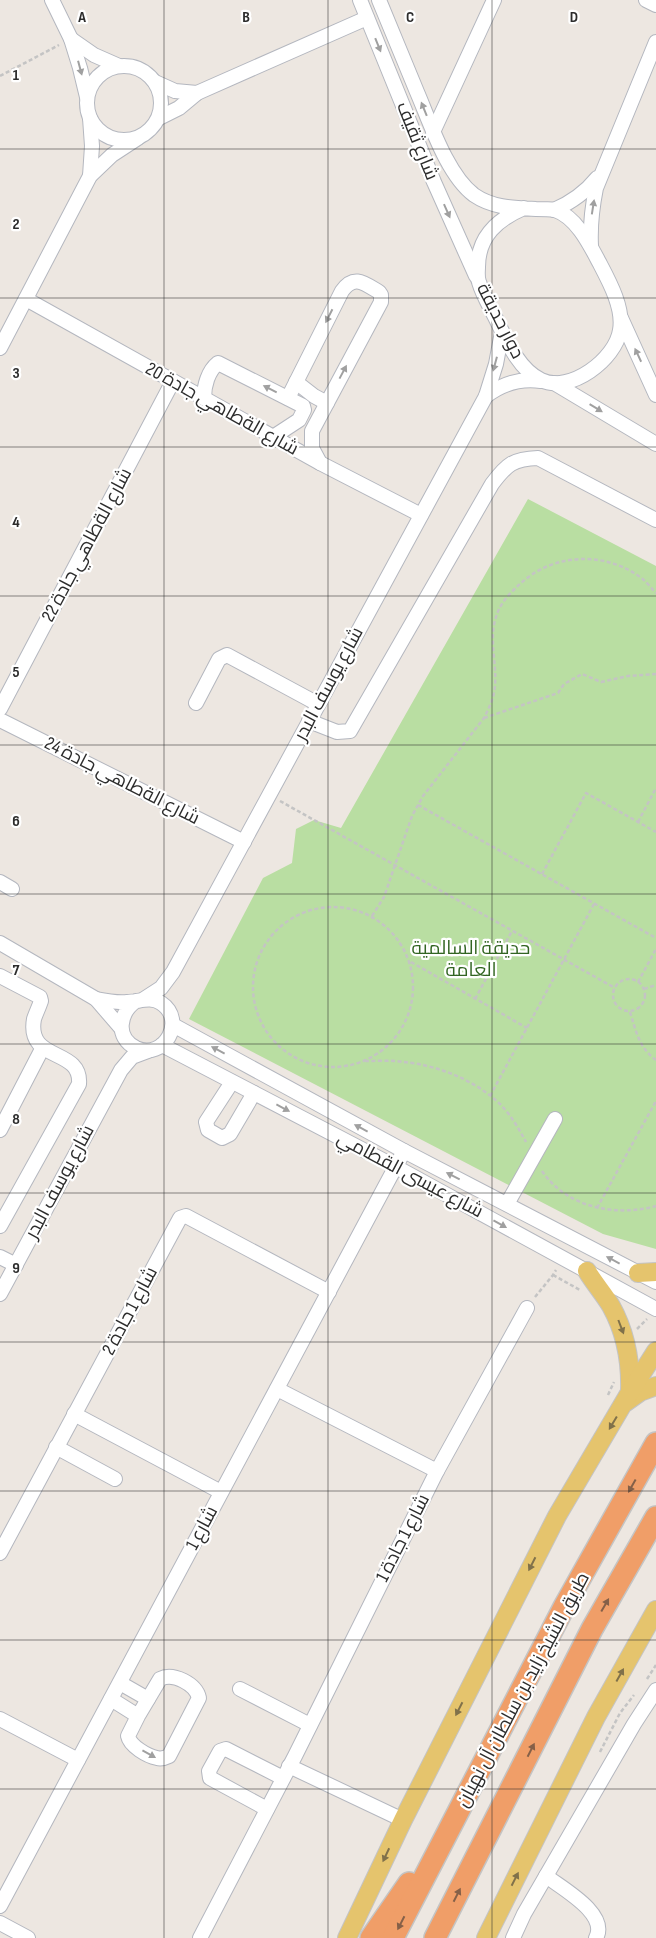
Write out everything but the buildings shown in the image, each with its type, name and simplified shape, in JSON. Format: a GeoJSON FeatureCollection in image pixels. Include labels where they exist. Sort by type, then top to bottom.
{"type":"FeatureCollection","features":[{"type":"Feature","properties":{"kind":"highway","name":"طريق الشيخ زايد بن سلطان آل نهيان"},"geometry":{"type":"LineString","coordinates":[[393,1938],[564,1607],[656,1443]]}},
{"type":"Feature","properties":{"kind":"highway","name":"طريق الشيخ زايد بن سلطان آل نهيان"},"geometry":{"type":"LineString","coordinates":[[435,1938],[592,1629],[656,1517]]}},
{"type":"Feature","properties":{"kind":"highway"},"geometry":{"type":"LineString","coordinates":[[371,1938],[459,1810]]}},
{"type":"Feature","properties":{"kind":"main road"},"geometry":{"type":"LineString","coordinates":[[587,1271],[613,1310],[626,1341],[630,1366],[627,1398]]}},
{"type":"Feature","properties":{"kind":"main road"},"geometry":{"type":"LineString","coordinates":[[638,1273],[656,1272]]}},
{"type":"Feature","properties":{"kind":"main road"},"geometry":{"type":"LineString","coordinates":[[347,1938],[403,1820],[557,1516],[656,1351]]}},
{"type":"Feature","properties":{"kind":"main road"},"geometry":{"type":"LineString","coordinates":[[627,1398],[653,1387]]}},
{"type":"Feature","properties":{"kind":"main road"},"geometry":{"type":"LineString","coordinates":[[486,1938],[596,1717],[656,1610]]}},
{"type":"Feature","properties":{"kind":"street"},"geometry":{"type":"LineString","coordinates":[[52,0],[71,39],[87,98],[92,146],[90,176]]}},
{"type":"Feature","properties":{"kind":"street","name":"شارع ثقيف"},"geometry":{"type":"LineString","coordinates":[[360,0],[434,182],[478,281]]}},
{"type":"Feature","properties":{"kind":"street","name":"شارع ثقيف"},"geometry":{"type":"LineString","coordinates":[[379,0],[434,132],[456,175],[474,194],[492,204],[524,208]]}},
{"type":"Feature","properties":{"kind":"street"},"geometry":{"type":"LineString","coordinates":[[434,132],[494,0]]}},
{"type":"Feature","properties":{"kind":"street"},"geometry":{"type":"LineString","coordinates":[[646,0],[656,5]]}},
{"type":"Feature","properties":{"kind":"street"},"geometry":{"type":"LineString","coordinates":[[0,348],[90,176],[112,155],[146,133],[159,118],[179,108],[197,93],[367,18]]}},
{"type":"Feature","properties":{"kind":"street"},"geometry":{"type":"LineString","coordinates":[[71,39],[94,55],[119,66],[129,66],[148,74],[155,82],[162,100],[159,118]]}},
{"type":"Feature","properties":{"kind":"street"},"geometry":{"type":"LineString","coordinates":[[592,248],[590,228],[596,188],[656,42]]}},
{"type":"Feature","properties":{"kind":"street"},"geometry":{"type":"LineString","coordinates":[[87,98],[90,89],[101,74],[119,66]]}},
{"type":"Feature","properties":{"kind":"street"},"geometry":{"type":"LineString","coordinates":[[155,82],[175,91],[197,93]]}},
{"type":"Feature","properties":{"kind":"street"},"geometry":{"type":"LineString","coordinates":[[90,117],[94,126],[109,138],[128,140],[138,138]]}},
{"type":"Feature","properties":{"kind":"street"},"geometry":{"type":"LineString","coordinates":[[554,210],[583,194],[604,169]]}},
{"type":"Feature","properties":{"kind":"street"},"geometry":{"type":"LineString","coordinates":[[524,208],[554,210],[563,214],[573,223],[592,248],[612,290],[620,315],[656,395]]}},
{"type":"Feature","properties":{"kind":"street","name":"دوار حديقة"},"geometry":{"type":"LineString","coordinates":[[524,208],[503,218],[489,231],[478,259],[478,281],[502,332],[514,353],[528,371],[656,444]]}},
{"type":"Feature","properties":{"kind":"street"},"geometry":{"type":"LineString","coordinates":[[288,398],[347,284],[351,281],[358,281],[379,292],[381,302],[312,430],[312,448],[320,463]]}},
{"type":"Feature","properties":{"kind":"street","name":"شارع الةطاهي جادة 20"},"geometry":{"type":"LineString","coordinates":[[26,299],[320,463],[421,515]]}},
{"type":"Feature","properties":{"kind":"street"},"geometry":{"type":"LineString","coordinates":[[486,396],[512,382],[523,380],[548,382],[578,378],[601,362],[617,340],[621,330],[620,315]]}},
{"type":"Feature","properties":{"kind":"street","name":"شارع يوسف البدر"},"geometry":{"type":"LineString","coordinates":[[140,1000],[161,988],[173,972],[486,396],[496,364],[502,332]]}},
{"type":"Feature","properties":{"kind":"street"},"geometry":{"type":"LineString","coordinates":[[204,398],[206,383],[218,364],[303,406],[302,416],[295,424],[273,437]]}},
{"type":"Feature","properties":{"kind":"street","name":"شارع الةطاهي جادة 22"},"geometry":{"type":"LineString","coordinates":[[1,704],[174,381]]}},
{"type":"Feature","properties":{"kind":"street"},"geometry":{"type":"LineString","coordinates":[[296,382],[327,403]]}},
{"type":"Feature","properties":{"kind":"street"},"geometry":{"type":"LineString","coordinates":[[309,721],[337,732],[350,731],[492,484],[501,471],[519,459],[538,458],[656,520]]}},
{"type":"Feature","properties":{"kind":"street"},"geometry":{"type":"LineString","coordinates":[[196,703],[219,659],[228,655],[318,704]]}},
{"type":"Feature","properties":{"kind":"street","name":"شارع الةطاهي جادة 24"},"geometry":{"type":"LineString","coordinates":[[0,720],[244,842]]}},
{"type":"Feature","properties":{"kind":"street"},"geometry":{"type":"LineString","coordinates":[[0,882],[12,889]]}},
{"type":"Feature","properties":{"kind":"street"},"geometry":{"type":"LineString","coordinates":[[0,943],[96,998],[116,1002],[140,1000],[160,1003],[172,1021],[168,1040],[148,1051],[133,1046],[96,998]]}},
{"type":"Feature","properties":{"kind":"street","name":"شارع يوسف البدر"},"geometry":{"type":"LineString","coordinates":[[172,1021],[169,994],[173,972]]}},
{"type":"Feature","properties":{"kind":"street"},"geometry":{"type":"LineString","coordinates":[[0,976],[40,997],[41,1001],[34,1021],[35,1036],[42,1049],[72,1063],[80,1077],[79,1084],[0,1226]]}},
{"type":"Feature","properties":{"kind":"street"},"geometry":{"type":"LineString","coordinates":[[122,1031],[125,1012],[140,1000]]}},
{"type":"Feature","properties":{"kind":"street","name":"شارع عيسى القطامي"},"geometry":{"type":"LineString","coordinates":[[172,1021],[404,1151],[656,1282]]}},
{"type":"Feature","properties":{"kind":"street","name":"شارع يوسف البدر"},"geometry":{"type":"LineString","coordinates":[[121,1070],[125,1053],[122,1031]]}},
{"type":"Feature","properties":{"kind":"street","name":"شارع عيسى القطامي"},"geometry":{"type":"LineString","coordinates":[[162,1045],[396,1167],[587,1271],[653,1312]]}},
{"type":"Feature","properties":{"kind":"street"},"geometry":{"type":"LineString","coordinates":[[0,1130],[42,1049]]}},
{"type":"Feature","properties":{"kind":"street","name":"شارع يوسف البدر"},"geometry":{"type":"LineString","coordinates":[[0,1294],[121,1070],[132,1057],[148,1051]]}},
{"type":"Feature","properties":{"kind":"street"},"geometry":{"type":"LineString","coordinates":[[232,1082],[206,1122],[208,1130],[222,1138],[230,1134],[254,1093]]}},
{"type":"Feature","properties":{"kind":"street"},"geometry":{"type":"LineString","coordinates":[[506,1204],[555,1119]]}},
{"type":"Feature","properties":{"kind":"street","name":"شارع 1"},"geometry":{"type":"LineString","coordinates":[[0,1906],[404,1151]]}},
{"type":"Feature","properties":{"kind":"street","name":"شارع 1 جادة 2"},"geometry":{"type":"LineString","coordinates":[[0,1553],[182,1216],[186,1216],[329,1292]]}},
{"type":"Feature","properties":{"kind":"street"},"geometry":{"type":"LineString","coordinates":[[0,1256],[16,1265]]}},
{"type":"Feature","properties":{"kind":"street"},"geometry":{"type":"LineString","coordinates":[[437,1471],[526,1308]]}},
{"type":"Feature","properties":{"kind":"street","name":"شارع 1 جادة 1"},"geometry":{"type":"LineString","coordinates":[[200,1938],[310,1725],[437,1471],[277,1389]]}},
{"type":"Feature","properties":{"kind":"street"},"geometry":{"type":"LineString","coordinates":[[74,1414],[221,1492]]}},
{"type":"Feature","properties":{"kind":"street"},"geometry":{"type":"LineString","coordinates":[[56,1447],[115,1479]]}},
{"type":"Feature","properties":{"kind":"street"},"geometry":{"type":"LineString","coordinates":[[165,1676],[171,1676],[193,1687],[198,1692],[199,1698],[169,1756],[163,1759],[156,1758],[129,1741],[128,1736],[148,1699],[160,1679],[165,1676]]}},
{"type":"Feature","properties":{"kind":"street"},"geometry":{"type":"LineString","coordinates":[[120,1683],[148,1699]]}},
{"type":"Feature","properties":{"kind":"street"},"geometry":{"type":"LineString","coordinates":[[240,1689],[310,1725]]}},
{"type":"Feature","properties":{"kind":"street"},"geometry":{"type":"LineString","coordinates":[[517,1936],[546,1876],[634,1724],[656,1690]]}},
{"type":"Feature","properties":{"kind":"street"},"geometry":{"type":"LineString","coordinates":[[111,1698],[138,1716]]}},
{"type":"Feature","properties":{"kind":"street"},"geometry":{"type":"LineString","coordinates":[[0,1719],[78,1760]]}},
{"type":"Feature","properties":{"kind":"street"},"geometry":{"type":"LineString","coordinates":[[267,1809],[210,1778],[208,1771],[220,1751],[226,1749],[403,1820]]}},
{"type":"Feature","properties":{"kind":"street"},"geometry":{"type":"LineString","coordinates":[[546,1876],[590,1910],[598,1923],[599,1932],[596,1938]]}},
{"type":"Feature","properties":{"kind":"street"},"geometry":{"type":"LineString","coordinates":[[0,1923],[28,1938]]}},
{"type":"Feature","properties":{"kind":"path"},"geometry":{"type":"LineString","coordinates":[[0,76],[71,39]]}},
{"type":"Feature","properties":{"kind":"path"},"geometry":{"type":"LineString","coordinates":[[372,916],[384,897],[412,816],[423,796],[484,718],[494,692],[493,627],[497,612],[509,595],[526,578],[541,569],[557,562],[591,558],[624,568],[641,578],[656,594]]}},
{"type":"Feature","properties":{"kind":"path"},"geometry":{"type":"LineString","coordinates":[[484,718],[558,693],[564,684],[582,674],[600,682],[628,676],[656,674]]}},
{"type":"Feature","properties":{"kind":"path"},"geometry":{"type":"LineString","coordinates":[[638,822],[656,788]]}},
{"type":"Feature","properties":{"kind":"path"},"geometry":{"type":"LineString","coordinates":[[542,874],[586,794],[656,832]]}},
{"type":"Feature","properties":{"kind":"path"},"geometry":{"type":"LineString","coordinates":[[269,795],[615,988]]}},
{"type":"Feature","properties":{"kind":"path"},"geometry":{"type":"LineString","coordinates":[[418,805],[656,938]]}},
{"type":"Feature","properties":{"kind":"path"},"geometry":{"type":"LineString","coordinates":[[490,1096],[594,904]]}},
{"type":"Feature","properties":{"kind":"path"},"geometry":{"type":"LineString","coordinates":[[333,906],[353,908],[372,916],[388,928],[401,944],[410,961],[413,988],[412,1001],[406,1020],[395,1037],[381,1051],[363,1061],[344,1067],[323,1067],[303,1062],[285,1052],[270,1038],[259,1022],[253,1002],[252,982],[256,962],[264,944],[277,928],[294,916],[313,908],[333,906]]}},
{"type":"Feature","properties":{"kind":"path"},"geometry":{"type":"LineString","coordinates":[[475,999],[512,931]]}},
{"type":"Feature","properties":{"kind":"path"},"geometry":{"type":"LineString","coordinates":[[638,982],[656,949]]}},
{"type":"Feature","properties":{"kind":"path"},"geometry":{"type":"LineString","coordinates":[[410,961],[527,1028]]}},
{"type":"Feature","properties":{"kind":"path"},"geometry":{"type":"LineString","coordinates":[[630,979],[638,982],[644,989],[646,997],[643,1004],[637,1010],[629,1012],[622,1010],[615,1004],[613,996],[615,988],[621,981],[630,979]]}},
{"type":"Feature","properties":{"kind":"path"},"geometry":{"type":"LineString","coordinates":[[644,989],[656,986]]}},
{"type":"Feature","properties":{"kind":"path"},"geometry":{"type":"LineString","coordinates":[[629,1012],[641,1045],[656,1060]]}},
{"type":"Feature","properties":{"kind":"path"},"geometry":{"type":"LineString","coordinates":[[363,1061],[402,1061],[441,1070],[490,1096],[513,1119],[533,1158],[544,1174],[558,1188],[577,1200],[597,1208],[619,1212],[641,1210],[656,1206]]}},
{"type":"Feature","properties":{"kind":"path"},"geometry":{"type":"LineString","coordinates":[[597,1208],[656,1101]]}},
{"type":"Feature","properties":{"kind":"path"},"geometry":{"type":"LineString","coordinates":[[526,1308],[554,1275],[561,1257]]}},
{"type":"Feature","properties":{"kind":"path"},"geometry":{"type":"LineString","coordinates":[[626,1341],[653,1312]]}},
{"type":"Feature","properties":{"kind":"green space","name":"حديقة السالمية العامة"},"geometry":{"type":"Polygon","coordinates":[[[528,499],[656,566],[656,1249],[603,1234],[189,1019],[263,878],[292,863],[296,829],[314,820],[341,828],[528,499]]]}}]}
